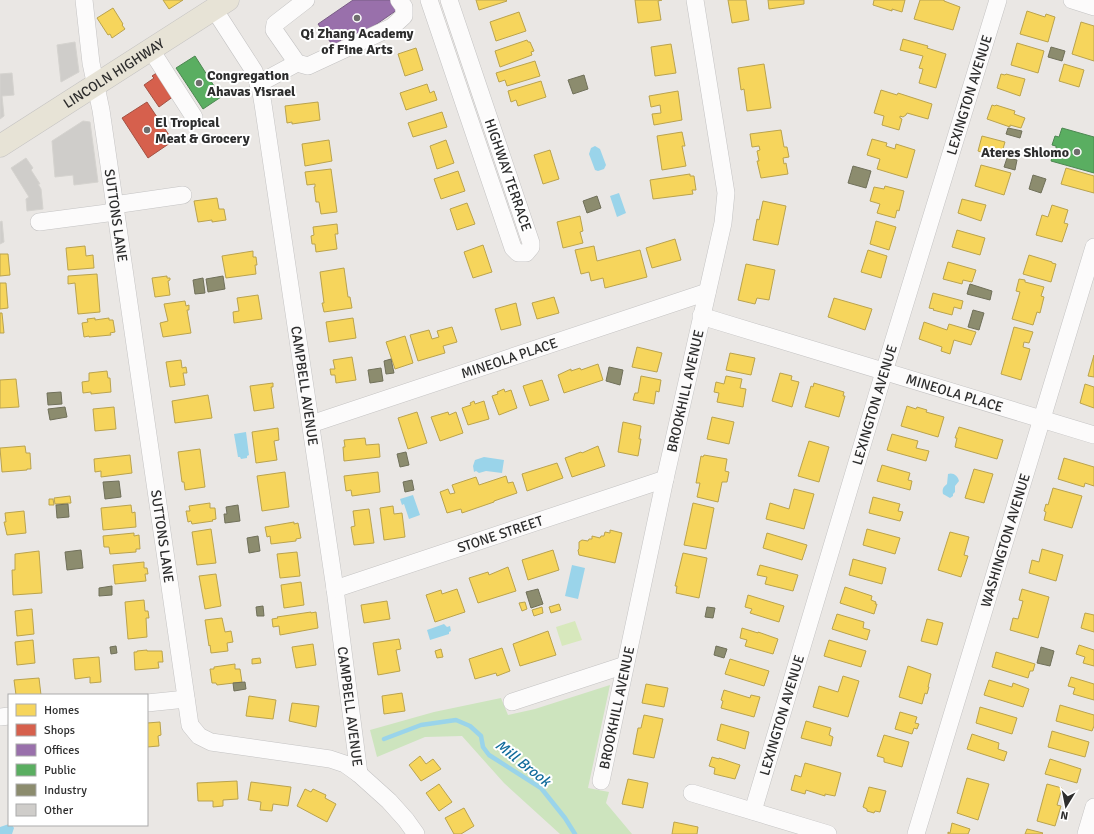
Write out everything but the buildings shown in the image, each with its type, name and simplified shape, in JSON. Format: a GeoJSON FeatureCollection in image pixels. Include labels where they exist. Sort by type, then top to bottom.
{"type":"FeatureCollection","features":[{"type":"Feature","properties":{"kind":"main road","name":"LINCOLN HIGHWAY"},"geometry":{"type":"LineString","coordinates":[[0,146],[221,4]]}},
{"type":"Feature","properties":{"kind":"street","name":"SUTTONS LANE"},"geometry":{"type":"LineString","coordinates":[[84,0],[91,63],[101,110],[190,725],[199,736],[211,742],[330,759],[345,764],[359,774],[389,801],[416,834]]}},
{"type":"Feature","properties":{"kind":"street"},"geometry":{"type":"LineString","coordinates":[[306,0],[275,24],[274,30],[296,63],[308,66],[392,27],[404,16],[404,7],[399,0]]}},
{"type":"Feature","properties":{"kind":"street","name":"HIGHWAY TERRACE"},"geometry":{"type":"LineString","coordinates":[[429,0],[513,248],[518,253],[526,253],[531,247],[531,243],[449,0]]}},
{"type":"Feature","properties":{"kind":"street","name":"BROOKHILL AVENUE"},"geometry":{"type":"LineString","coordinates":[[601,781],[665,479],[723,223],[726,192],[695,0]]}},
{"type":"Feature","properties":{"kind":"street","name":"LEXINGTON AVENUE"},"geometry":{"type":"LineString","coordinates":[[753,811],[884,372],[998,0]]}},
{"type":"Feature","properties":{"kind":"street"},"geometry":{"type":"LineString","coordinates":[[1072,0],[1094,7]]}},
{"type":"Feature","properties":{"kind":"street","name":"CAMPBELL AVENUE"},"geometry":{"type":"LineString","coordinates":[[221,4],[254,71],[263,104],[335,588],[359,774]]}},
{"type":"Feature","properties":{"kind":"street"},"geometry":{"type":"LineString","coordinates":[[151,50],[194,117]]}},
{"type":"Feature","properties":{"kind":"street"},"geometry":{"type":"LineString","coordinates":[[258,84],[296,63]]}},
{"type":"Feature","properties":{"kind":"street"},"geometry":{"type":"LineString","coordinates":[[456,78],[473,71]]}},
{"type":"Feature","properties":{"kind":"street"},"geometry":{"type":"LineString","coordinates":[[39,222],[115,209],[183,195]]}},
{"type":"Feature","properties":{"kind":"street","name":"WASHINGTON AVENUE"},"geometry":{"type":"LineString","coordinates":[[916,834],[1094,247]]}},
{"type":"Feature","properties":{"kind":"street","name":"MINEOLA PLACE"},"geometry":{"type":"LineString","coordinates":[[311,424],[707,292]]}},
{"type":"Feature","properties":{"kind":"street","name":"MINEOLA PLACE"},"geometry":{"type":"LineString","coordinates":[[701,316],[1094,435]]}},
{"type":"Feature","properties":{"kind":"street","name":"STONE STREET"},"geometry":{"type":"LineString","coordinates":[[335,588],[665,479]]}},
{"type":"Feature","properties":{"kind":"street"},"geometry":{"type":"LineString","coordinates":[[512,702],[625,665]]}},
{"type":"Feature","properties":{"kind":"street"},"geometry":{"type":"LineString","coordinates":[[148,703],[186,699]]}},
{"type":"Feature","properties":{"kind":"street"},"geometry":{"type":"LineString","coordinates":[[692,793],[828,834]]}},
{"type":"Feature","properties":{"kind":"street"},"geometry":{"type":"LineString","coordinates":[[1086,834],[1094,807]]}},
{"type":"Feature","properties":{"kind":"green space"},"geometry":{"type":"Polygon","coordinates":[[[575,621],[582,640],[562,646],[556,627],[575,621]]]}},
{"type":"Feature","properties":{"kind":"green space"},"geometry":{"type":"Polygon","coordinates":[[[610,685],[588,788],[609,792],[606,803],[632,834],[560,834],[504,783],[462,736],[425,737],[377,757],[370,730],[434,712],[501,698],[508,715],[535,709],[610,685]]]}},
{"type":"Feature","properties":{"kind":"water"},"geometry":{"type":"Polygon","coordinates":[[[595,146],[600,149],[606,165],[604,169],[598,171],[595,170],[589,154],[591,148],[595,146]]]}},
{"type":"Feature","properties":{"kind":"water"},"geometry":{"type":"Polygon","coordinates":[[[619,193],[626,213],[617,217],[610,196],[619,193]]]}},
{"type":"Feature","properties":{"kind":"water"},"geometry":{"type":"Polygon","coordinates":[[[246,432],[249,455],[247,458],[241,459],[238,457],[234,434],[246,432]]]}},
{"type":"Feature","properties":{"kind":"water"},"geometry":{"type":"Polygon","coordinates":[[[484,457],[504,460],[502,473],[486,471],[479,473],[476,471],[474,472],[473,466],[475,460],[484,457]]]}},
{"type":"Feature","properties":{"kind":"water"},"geometry":{"type":"Polygon","coordinates":[[[948,474],[955,475],[959,481],[955,486],[953,496],[950,498],[943,494],[943,488],[947,484],[948,474]]]}},
{"type":"Feature","properties":{"kind":"water"},"geometry":{"type":"Polygon","coordinates":[[[413,495],[420,515],[409,519],[404,504],[402,505],[400,499],[413,495]]]}},
{"type":"Feature","properties":{"kind":"water"},"geometry":{"type":"Polygon","coordinates":[[[572,565],[585,568],[578,599],[565,596],[572,565]]]}},
{"type":"Feature","properties":{"kind":"water"},"geometry":{"type":"Polygon","coordinates":[[[444,624],[447,627],[450,626],[451,631],[449,634],[430,640],[427,630],[444,624]]]}},
{"type":"Feature","properties":{"kind":"water"},"geometry":{"type":"Polygon","coordinates":[[[8,824],[8,826],[13,826],[14,828],[12,834],[0,834],[0,827],[8,824]]]}},
{"type":"Feature","properties":{"kind":"waterway","name":"Mill Brook"},"geometry":{"type":"LineString","coordinates":[[384,739],[421,725],[456,720],[470,726],[481,736],[483,747],[489,755],[541,788],[565,818],[575,834]]}},
{"type":"Feature","properties":{"kind":"place","name":"Qi Zhang Academy of Fine Arts"},"geometry":{"type":"Point","coordinates":[357,18]}},
{"type":"Feature","properties":{"kind":"place","name":"Congregation Ahavas Yisrael"},"geometry":{"type":"Point","coordinates":[199,83]}},
{"type":"Feature","properties":{"kind":"place","name":"El Tropical Meat & Grocery"},"geometry":{"type":"Point","coordinates":[147,130]}},
{"type":"Feature","properties":{"kind":"place","name":"Ateres Shlomo"},"geometry":{"type":"Point","coordinates":[1077,152]}}]}
